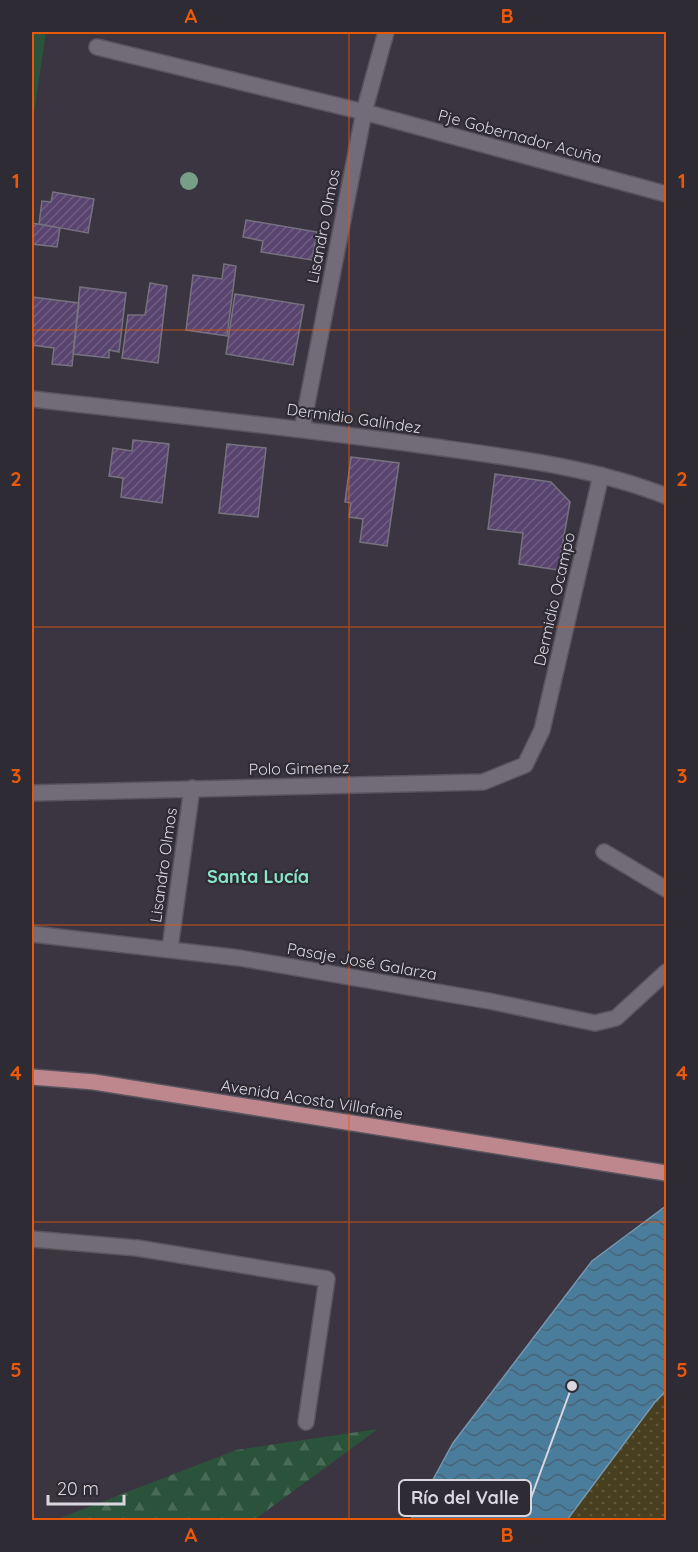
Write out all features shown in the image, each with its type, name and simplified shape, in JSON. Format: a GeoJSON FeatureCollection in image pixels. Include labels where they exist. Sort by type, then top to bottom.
{"type":"FeatureCollection","features":[{"type":"Feature","properties":{"kind":"main road","name":"Avenida Acosta Villafañe"},"geometry":{"type":"LineString","coordinates":[[32,1077],[94,1082],[666,1173]]}},
{"type":"Feature","properties":{"kind":"street","name":"Lisandro Olmos"},"geometry":{"type":"LineString","coordinates":[[302,429],[364,112],[386,32]]}},
{"type":"Feature","properties":{"kind":"street","name":"Pje Gobernador Acuña"},"geometry":{"type":"LineString","coordinates":[[97,47],[364,112],[666,194]]}},
{"type":"Feature","properties":{"kind":"street","name":"Dermidio Galíndez"},"geometry":{"type":"LineString","coordinates":[[32,399],[302,429],[489,454],[601,475],[666,496]]}},
{"type":"Feature","properties":{"kind":"street","name":"Dermidio Ocampo"},"geometry":{"type":"LineString","coordinates":[[542,730],[601,475]]}},
{"type":"Feature","properties":{"kind":"street","name":"Polo Gimenez"},"geometry":{"type":"LineString","coordinates":[[32,793],[483,782],[525,765],[542,730]]}},
{"type":"Feature","properties":{"kind":"street","name":"Lisandro Olmos"},"geometry":{"type":"LineString","coordinates":[[170,948],[192,788]]}},
{"type":"Feature","properties":{"kind":"street"},"geometry":{"type":"LineString","coordinates":[[604,852],[666,890]]}},
{"type":"Feature","properties":{"kind":"street","name":"Pasaje José Galarza"},"geometry":{"type":"LineString","coordinates":[[32,934],[170,948],[478,999],[594,1023],[616,1018],[666,972]]}},
{"type":"Feature","properties":{"kind":"street"},"geometry":{"type":"LineString","coordinates":[[32,1239],[137,1248],[327,1279],[306,1422]]}},
{"type":"Feature","properties":{"kind":"green space"},"geometry":{"type":"Polygon","coordinates":[[[32,32],[46,32],[32,127],[32,32]]]}},
{"type":"Feature","properties":{"kind":"green space"},"geometry":{"type":"Polygon","coordinates":[[[378,1429],[254,1520],[55,1520],[236,1450],[378,1429]]]}},
{"type":"Feature","properties":{"kind":"sand"},"geometry":{"type":"Polygon","coordinates":[[[666,1391],[666,1520],[567,1520],[655,1402],[666,1391]]]}},
{"type":"Feature","properties":{"kind":"water"},"geometry":{"type":"Polygon","coordinates":[[[666,1206],[666,1391],[655,1402],[567,1520],[411,1520],[453,1443],[592,1261],[666,1206]]]}},
{"type":"Feature","properties":{"kind":"building"},"geometry":{"type":"Polygon","coordinates":[[[53,192],[94,199],[88,233],[39,224],[42,201],[51,202],[53,192]]]}},
{"type":"Feature","properties":{"kind":"building"},"geometry":{"type":"Polygon","coordinates":[[[246,220],[317,232],[312,260],[261,252],[263,241],[243,237],[246,220]]]}},
{"type":"Feature","properties":{"kind":"building"},"geometry":{"type":"Polygon","coordinates":[[[32,223],[60,228],[57,247],[32,244],[32,223]]]}},
{"type":"Feature","properties":{"kind":"building"},"geometry":{"type":"Polygon","coordinates":[[[224,264],[236,266],[227,336],[186,330],[193,275],[222,279],[224,264]]]}},
{"type":"Feature","properties":{"kind":"building"},"geometry":{"type":"Polygon","coordinates":[[[150,283],[167,286],[158,363],[122,358],[128,315],[145,315],[150,283]]]}},
{"type":"Feature","properties":{"kind":"building"},"geometry":{"type":"Polygon","coordinates":[[[80,287],[126,293],[119,352],[109,350],[109,358],[73,354],[80,287]]]}},
{"type":"Feature","properties":{"kind":"building"},"geometry":{"type":"Polygon","coordinates":[[[235,294],[304,305],[293,365],[226,354],[235,294]]]}},
{"type":"Feature","properties":{"kind":"building"},"geometry":{"type":"Polygon","coordinates":[[[32,297],[79,303],[72,366],[52,364],[54,348],[32,345],[32,297]]]}},
{"type":"Feature","properties":{"kind":"building"},"geometry":{"type":"Polygon","coordinates":[[[133,440],[169,444],[162,503],[121,497],[123,478],[109,476],[113,448],[132,451],[133,440]]]}},
{"type":"Feature","properties":{"kind":"building"},"geometry":{"type":"Polygon","coordinates":[[[227,444],[266,448],[258,517],[219,513],[227,444]]]}},
{"type":"Feature","properties":{"kind":"building"},"geometry":{"type":"Polygon","coordinates":[[[351,457],[399,463],[387,546],[360,542],[363,519],[349,517],[351,503],[345,502],[351,457]]]}},
{"type":"Feature","properties":{"kind":"building"},"geometry":{"type":"Polygon","coordinates":[[[495,474],[551,482],[570,502],[558,570],[519,564],[523,533],[488,529],[495,474]]]}},
{"type":"Feature","properties":{"kind":"place","name":"Río del Valle"},"geometry":{"type":"Point","coordinates":[572,1386]}},
{"type":"Feature","properties":{"kind":"district","name":"Santa Lucía"},"geometry":{"type":"Point","coordinates":[258,876]}}]}
